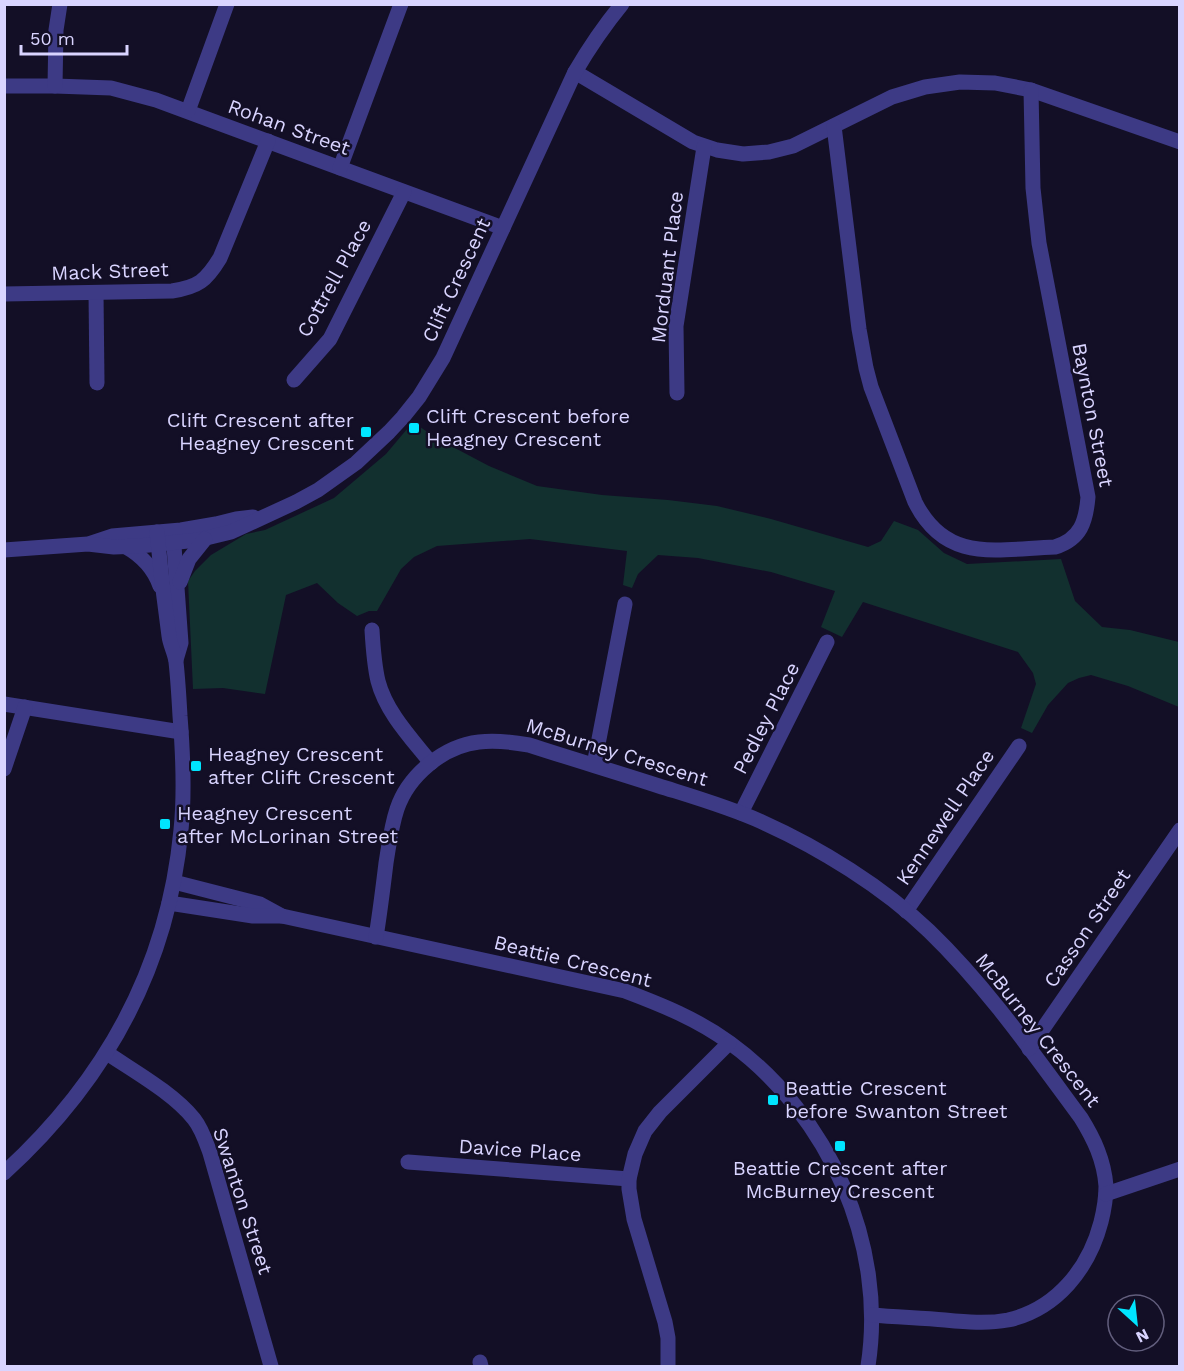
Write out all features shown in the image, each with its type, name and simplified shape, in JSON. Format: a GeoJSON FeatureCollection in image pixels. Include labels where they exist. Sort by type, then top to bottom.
{"type":"FeatureCollection","features":[{"type":"Feature","properties":{"kind":"street"},"geometry":{"type":"LineString","coordinates":[[56,86],[56,30],[60,4]]}},
{"type":"Feature","properties":{"kind":"street"},"geometry":{"type":"LineString","coordinates":[[188,111],[227,4]]}},
{"type":"Feature","properties":{"kind":"street"},"geometry":{"type":"LineString","coordinates":[[340,168],[401,4]]}},
{"type":"Feature","properties":{"kind":"street","name":"Clift Crescent"},"geometry":{"type":"LineString","coordinates":[[174,536],[205,539],[231,532],[318,490],[356,463],[389,432],[419,397],[443,358],[575,72],[603,27],[622,4]]}},
{"type":"Feature","properties":{"kind":"street"},"geometry":{"type":"LineString","coordinates":[[575,72],[693,142],[704,147],[743,154],[769,152],[793,146],[892,97],[925,87],[960,82],[995,83],[1031,90],[1179,142]]}},
{"type":"Feature","properties":{"kind":"street","name":"Rohan Street"},"geometry":{"type":"LineString","coordinates":[[4,87],[56,86],[118,90],[156,100],[503,228]]}},
{"type":"Feature","properties":{"kind":"street","name":"Baynton Street"},"geometry":{"type":"LineString","coordinates":[[834,126],[859,329],[866,368],[871,387],[920,512],[933,529],[959,546],[978,550],[1055,547],[1075,536],[1080,529],[1087,515],[1088,497],[1039,243],[1033,188],[1031,90]]}},
{"type":"Feature","properties":{"kind":"street","name":"Mack Street"},"geometry":{"type":"LineString","coordinates":[[4,294],[172,291],[189,288],[204,280],[220,258],[268,141]]}},
{"type":"Feature","properties":{"kind":"street","name":"Morduant Place"},"geometry":{"type":"LineString","coordinates":[[677,393],[676,326],[704,147]]}},
{"type":"Feature","properties":{"kind":"street","name":"Cottrell Place"},"geometry":{"type":"LineString","coordinates":[[294,380],[330,339],[405,192]]}},
{"type":"Feature","properties":{"kind":"street"},"geometry":{"type":"LineString","coordinates":[[96,293],[97,383]]}},
{"type":"Feature","properties":{"kind":"street","name":"Clift Crescent"},"geometry":{"type":"LineString","coordinates":[[4,550],[88,544],[126,547],[236,519],[263,516]]}},
{"type":"Feature","properties":{"kind":"street","name":"Clift Crescent"},"geometry":{"type":"LineString","coordinates":[[88,544],[112,536],[158,538]]}},
{"type":"Feature","properties":{"kind":"street"},"geometry":{"type":"LineString","coordinates":[[4,1173],[61,1116],[107,1053],[144,980],[169,903],[180,845],[183,800],[176,660],[169,639],[174,536]]}},
{"type":"Feature","properties":{"kind":"street"},"geometry":{"type":"LineString","coordinates":[[158,538],[171,594]]}},
{"type":"Feature","properties":{"kind":"street"},"geometry":{"type":"LineString","coordinates":[[171,594],[189,559],[205,539]]}},
{"type":"Feature","properties":{"kind":"street"},"geometry":{"type":"LineString","coordinates":[[126,547],[146,562],[171,594]]}},
{"type":"Feature","properties":{"kind":"street"},"geometry":{"type":"LineString","coordinates":[[594,765],[625,604]]}},
{"type":"Feature","properties":{"kind":"street"},"geometry":{"type":"LineString","coordinates":[[372,630],[378,682],[386,702],[431,763]]}},
{"type":"Feature","properties":{"kind":"street","name":"Pedley Place"},"geometry":{"type":"LineString","coordinates":[[741,813],[827,642]]}},
{"type":"Feature","properties":{"kind":"street"},"geometry":{"type":"LineString","coordinates":[[4,704],[181,732]]}},
{"type":"Feature","properties":{"kind":"street"},"geometry":{"type":"LineString","coordinates":[[4,769],[25,707]]}},
{"type":"Feature","properties":{"kind":"street","name":"McBurney Crescent"},"geometry":{"type":"LineString","coordinates":[[376,937],[391,832],[402,797],[415,778],[431,763],[452,750],[477,742],[502,741],[529,745],[741,813],[826,855],[906,911],[928,930],[986,992],[1081,1118],[1093,1138],[1101,1160],[1106,1194],[1097,1238],[1084,1264],[1067,1286],[1046,1304],[1009,1320],[982,1323],[872,1315]]}},
{"type":"Feature","properties":{"kind":"street","name":"Kennewell Place"},"geometry":{"type":"LineString","coordinates":[[906,911],[1019,746]]}},
{"type":"Feature","properties":{"kind":"street","name":"Casson Street"},"geometry":{"type":"LineString","coordinates":[[1029,1049],[1179,830]]}},
{"type":"Feature","properties":{"kind":"street","name":"Beattie Crescent"},"geometry":{"type":"LineString","coordinates":[[174,882],[260,903],[282,916]]}},
{"type":"Feature","properties":{"kind":"street","name":"Beattie Crescent"},"geometry":{"type":"LineString","coordinates":[[169,903],[253,916],[282,916],[625,992],[690,1018],[729,1042],[788,1096],[812,1128],[833,1162],[849,1198],[861,1236],[868,1275],[872,1315],[868,1366]]}},
{"type":"Feature","properties":{"kind":"street"},"geometry":{"type":"LineString","coordinates":[[668,1366],[668,1338],[665,1322],[634,1219],[629,1179],[634,1154],[645,1131],[660,1112],[729,1042]]}},
{"type":"Feature","properties":{"kind":"street","name":"Swanton Street"},"geometry":{"type":"LineString","coordinates":[[107,1053],[178,1102],[201,1131],[210,1154],[272,1366]]}},
{"type":"Feature","properties":{"kind":"street","name":"Davice Place"},"geometry":{"type":"LineString","coordinates":[[408,1162],[629,1179]]}},
{"type":"Feature","properties":{"kind":"street"},"geometry":{"type":"LineString","coordinates":[[1106,1194],[1179,1169]]}},
{"type":"Feature","properties":{"kind":"green space"},"geometry":{"type":"Polygon","coordinates":[[[413,422],[436,438],[489,466],[537,486],[717,506],[868,547],[881,541],[894,521],[918,530],[944,553],[967,564],[1061,559],[1075,601],[1102,627],[1130,630],[1179,642],[1179,707],[1128,686],[1091,675],[1068,683],[1048,705],[1032,733],[1021,728],[1036,684],[1033,673],[1018,652],[863,602],[842,637],[821,627],[835,591],[771,572],[698,558],[658,555],[638,574],[632,588],[623,585],[627,551],[530,539],[437,546],[414,557],[401,569],[377,611],[369,611],[357,616],[338,603],[317,583],[286,595],[265,694],[223,688],[193,689],[188,581],[195,571],[211,555],[246,534],[265,530],[334,498],[386,454],[413,422]]]}},
{"type":"Feature","properties":{"kind":"place","name":"Clift Crescent before Heagney Crescent"},"geometry":{"type":"Point","coordinates":[414,428]}},
{"type":"Feature","properties":{"kind":"place","name":"Clift Crescent after Heagney Crescent"},"geometry":{"type":"Point","coordinates":[366,432]}},
{"type":"Feature","properties":{"kind":"place","name":"Heagney Crescent after Clift Crescent"},"geometry":{"type":"Point","coordinates":[196,766]}},
{"type":"Feature","properties":{"kind":"place","name":"Heagney Crescent after McLorinan Street"},"geometry":{"type":"Point","coordinates":[165,824]}},
{"type":"Feature","properties":{"kind":"place","name":"Beattie Crescent before Swanton Street"},"geometry":{"type":"Point","coordinates":[773,1100]}},
{"type":"Feature","properties":{"kind":"place","name":"Beattie Crescent after McBurney Crescent"},"geometry":{"type":"Point","coordinates":[840,1146]}}]}
